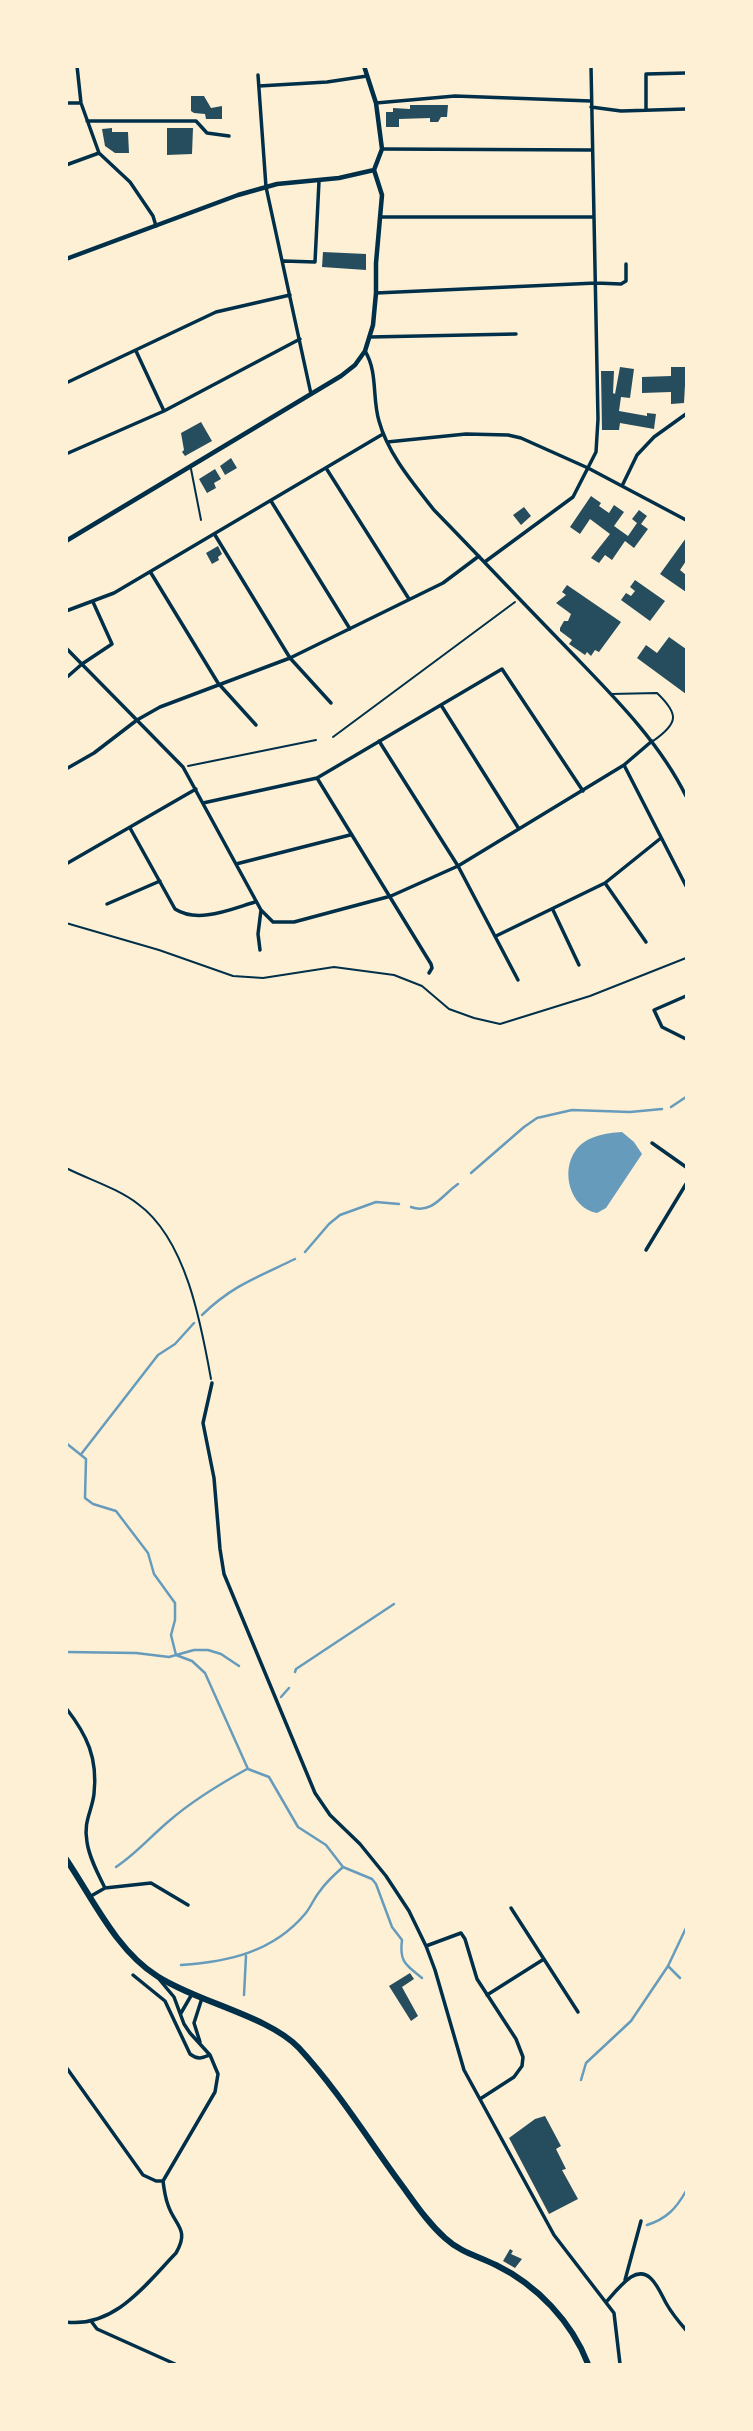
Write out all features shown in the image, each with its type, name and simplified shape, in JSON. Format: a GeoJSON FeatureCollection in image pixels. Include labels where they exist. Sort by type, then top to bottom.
{"type":"FeatureCollection","features":[{"type":"Feature","properties":{"kind":"main road"},"geometry":{"type":"LineString","coordinates":[[66,1859],[111,1928],[131,1954],[155,1975],[256,2021],[297,2046],[425,2217],[454,2246],[496,2265],[542,2297],[574,2338],[588,2364]]}},
{"type":"Feature","properties":{"kind":"street"},"geometry":{"type":"LineString","coordinates":[[76,66],[82,103],[99,153],[130,182],[153,216],[156,226]]}},
{"type":"Feature","properties":{"kind":"street"},"geometry":{"type":"LineString","coordinates":[[66,541],[341,376],[355,365],[365,351],[370,337],[376,293],[381,216],[382,195],[374,170],[382,149],[376,103],[364,66]]}},
{"type":"Feature","properties":{"kind":"street"},"geometry":{"type":"LineString","coordinates":[[485,562],[572,497],[596,452],[598,419],[591,66]]}},
{"type":"Feature","properties":{"kind":"street"},"geometry":{"type":"LineString","coordinates":[[646,110],[646,74],[687,73]]}},
{"type":"Feature","properties":{"kind":"street"},"geometry":{"type":"LineString","coordinates":[[258,75],[266,187],[311,394]]}},
{"type":"Feature","properties":{"kind":"street"},"geometry":{"type":"LineString","coordinates":[[259,86],[327,82],[367,76]]}},
{"type":"Feature","properties":{"kind":"street"},"geometry":{"type":"LineString","coordinates":[[376,103],[455,96],[591,104],[621,111],[687,109]]}},
{"type":"Feature","properties":{"kind":"street"},"geometry":{"type":"LineString","coordinates":[[66,103],[82,103]]}},
{"type":"Feature","properties":{"kind":"street"},"geometry":{"type":"LineString","coordinates":[[87,121],[196,121],[208,133],[229,136]]}},
{"type":"Feature","properties":{"kind":"street"},"geometry":{"type":"LineString","coordinates":[[382,149],[592,150]]}},
{"type":"Feature","properties":{"kind":"street"},"geometry":{"type":"LineString","coordinates":[[66,166],[99,153]]}},
{"type":"Feature","properties":{"kind":"street"},"geometry":{"type":"LineString","coordinates":[[66,259],[238,195],[266,187],[374,170]]}},
{"type":"Feature","properties":{"kind":"street"},"geometry":{"type":"LineString","coordinates":[[284,261],[315,262],[319,179]]}},
{"type":"Feature","properties":{"kind":"street"},"geometry":{"type":"LineString","coordinates":[[381,216],[593,217]]}},
{"type":"Feature","properties":{"kind":"street"},"geometry":{"type":"LineString","coordinates":[[376,293],[624,283],[626,264]]}},
{"type":"Feature","properties":{"kind":"street"},"geometry":{"type":"LineString","coordinates":[[66,383],[216,312],[290,295]]}},
{"type":"Feature","properties":{"kind":"street"},"geometry":{"type":"LineString","coordinates":[[370,337],[516,334]]}},
{"type":"Feature","properties":{"kind":"street"},"geometry":{"type":"LineString","coordinates":[[66,454],[164,411],[300,339]]}},
{"type":"Feature","properties":{"kind":"street"},"geometry":{"type":"LineString","coordinates":[[136,351],[164,411]]}},
{"type":"Feature","properties":{"kind":"street"},"geometry":{"type":"LineString","coordinates":[[365,351],[373,363],[374,393],[383,434],[418,490],[652,741],[676,774],[687,796]]}},
{"type":"Feature","properties":{"kind":"street"},"geometry":{"type":"LineString","coordinates":[[622,486],[638,456],[654,437],[687,414]]}},
{"type":"Feature","properties":{"kind":"street"},"geometry":{"type":"LineString","coordinates":[[66,611],[114,593],[151,573],[383,434]]}},
{"type":"Feature","properties":{"kind":"street"},"geometry":{"type":"LineString","coordinates":[[387,442],[466,434],[508,435],[534,443],[588,468],[687,520]]}},
{"type":"Feature","properties":{"kind":"street"},"geometry":{"type":"LineString","coordinates":[[326,468],[409,599]]}},
{"type":"Feature","properties":{"kind":"street"},"geometry":{"type":"LineString","coordinates":[[271,501],[350,629]]}},
{"type":"Feature","properties":{"kind":"street"},"geometry":{"type":"LineString","coordinates":[[215,535],[290,658],[331,703]]}},
{"type":"Feature","properties":{"kind":"street"},"geometry":{"type":"LineString","coordinates":[[66,769],[94,754],[137,720],[160,707],[290,658],[443,583],[479,555]]}},
{"type":"Feature","properties":{"kind":"street"},"geometry":{"type":"LineString","coordinates":[[151,573],[218,683],[257,725]]}},
{"type":"Feature","properties":{"kind":"street"},"geometry":{"type":"LineString","coordinates":[[66,678],[112,644],[93,601]]}},
{"type":"Feature","properties":{"kind":"street"},"geometry":{"type":"LineString","coordinates":[[66,648],[183,767],[256,902],[273,922],[294,922],[391,896],[458,866],[624,765],[652,741]]}},
{"type":"Feature","properties":{"kind":"street"},"geometry":{"type":"LineString","coordinates":[[203,803],[317,778],[502,669],[583,791]]}},
{"type":"Feature","properties":{"kind":"street"},"geometry":{"type":"LineString","coordinates":[[441,705],[519,830]]}},
{"type":"Feature","properties":{"kind":"street"},"geometry":{"type":"LineString","coordinates":[[379,741],[458,866],[518,980]]}},
{"type":"Feature","properties":{"kind":"street"},"geometry":{"type":"LineString","coordinates":[[624,765],[687,886]]}},
{"type":"Feature","properties":{"kind":"street"},"geometry":{"type":"LineString","coordinates":[[317,778],[350,835],[391,896],[432,968],[429,973]]}},
{"type":"Feature","properties":{"kind":"street"},"geometry":{"type":"LineString","coordinates":[[66,864],[196,789]]}},
{"type":"Feature","properties":{"kind":"street"},"geometry":{"type":"LineString","coordinates":[[130,828],[175,909],[191,916],[256,902]]}},
{"type":"Feature","properties":{"kind":"street"},"geometry":{"type":"LineString","coordinates":[[236,863],[350,835]]}},
{"type":"Feature","properties":{"kind":"street"},"geometry":{"type":"LineString","coordinates":[[495,936],[606,883],[662,838]]}},
{"type":"Feature","properties":{"kind":"street"},"geometry":{"type":"LineString","coordinates":[[107,904],[160,881]]}},
{"type":"Feature","properties":{"kind":"street"},"geometry":{"type":"LineString","coordinates":[[606,883],[646,942]]}},
{"type":"Feature","properties":{"kind":"street"},"geometry":{"type":"LineString","coordinates":[[260,950],[258,934],[261,910]]}},
{"type":"Feature","properties":{"kind":"street"},"geometry":{"type":"LineString","coordinates":[[553,910],[579,965]]}},
{"type":"Feature","properties":{"kind":"street"},"geometry":{"type":"LineString","coordinates":[[687,996],[654,1010],[662,1027],[687,1039]]}},
{"type":"Feature","properties":{"kind":"street"},"geometry":{"type":"LineString","coordinates":[[652,1143],[687,1167]]}},
{"type":"Feature","properties":{"kind":"street"},"geometry":{"type":"LineString","coordinates":[[646,1250],[687,1184]]}},
{"type":"Feature","properties":{"kind":"street"},"geometry":{"type":"LineString","coordinates":[[212,1383],[203,1423],[214,1478],[224,1574],[315,1793],[330,1815],[360,1844],[386,1876],[409,1911],[426,1946],[459,2057],[554,2235],[607,2301],[617,2322],[620,2364]]}},
{"type":"Feature","properties":{"kind":"street"},"geometry":{"type":"LineString","coordinates":[[66,1708],[83,1729],[93,1756],[94,1795],[86,1817],[87,1843],[105,1888]]}},
{"type":"Feature","properties":{"kind":"street"},"geometry":{"type":"LineString","coordinates":[[91,1896],[105,1888],[151,1883],[188,1905]]}},
{"type":"Feature","properties":{"kind":"street"},"geometry":{"type":"LineString","coordinates":[[511,1908],[578,2012]]}},
{"type":"Feature","properties":{"kind":"street"},"geometry":{"type":"LineString","coordinates":[[426,1946],[461,1933],[477,1979],[520,2048],[522,2066],[514,2077],[480,2099]]}},
{"type":"Feature","properties":{"kind":"street"},"geometry":{"type":"LineString","coordinates":[[487,1995],[544,1959]]}},
{"type":"Feature","properties":{"kind":"street"},"geometry":{"type":"LineString","coordinates":[[133,1975],[165,2001],[190,2054],[202,2059],[211,2055]]}},
{"type":"Feature","properties":{"kind":"street"},"geometry":{"type":"LineString","coordinates":[[66,2322],[91,2321],[110,2315],[133,2298],[176,2253],[181,2244],[183,2235],[168,2206],[163,2181],[215,2092],[218,2074],[211,2055],[190,2034],[174,1997],[155,1975]]}},
{"type":"Feature","properties":{"kind":"street"},"geometry":{"type":"LineString","coordinates":[[180,2015],[192,1994]]}},
{"type":"Feature","properties":{"kind":"street"},"geometry":{"type":"LineString","coordinates":[[201,2044],[194,2023],[202,1998]]}},
{"type":"Feature","properties":{"kind":"street"},"geometry":{"type":"LineString","coordinates":[[66,2067],[143,2175],[163,2181]]}},
{"type":"Feature","properties":{"kind":"street"},"geometry":{"type":"LineString","coordinates":[[624,2282],[641,2221]]}},
{"type":"Feature","properties":{"kind":"street"},"geometry":{"type":"LineString","coordinates":[[607,2301],[624,2282],[633,2275],[642,2273],[650,2277],[687,2330]]}},
{"type":"Feature","properties":{"kind":"street"},"geometry":{"type":"LineString","coordinates":[[91,2321],[97,2329],[175,2364]]}},
{"type":"Feature","properties":{"kind":"lane"},"geometry":{"type":"LineString","coordinates":[[191,467],[201,520]]}},
{"type":"Feature","properties":{"kind":"lane"},"geometry":{"type":"LineString","coordinates":[[609,694],[657,693],[671,706],[674,717],[670,730],[652,741]]}},
{"type":"Feature","properties":{"kind":"path"},"geometry":{"type":"LineString","coordinates":[[333,737],[519,599]]}},
{"type":"Feature","properties":{"kind":"path"},"geometry":{"type":"LineString","coordinates":[[183,767],[316,740]]}},
{"type":"Feature","properties":{"kind":"path"},"geometry":{"type":"LineString","coordinates":[[66,923],[159,950],[233,976],[263,978],[334,967],[394,975],[422,986],[449,1009],[500,1024],[590,996],[687,958]]}},
{"type":"Feature","properties":{"kind":"path"},"geometry":{"type":"LineString","coordinates":[[66,1168],[138,1204],[155,1218],[169,1236],[192,1299],[212,1383]]}},
{"type":"Feature","properties":{"kind":"water"},"geometry":{"type":"Polygon","coordinates":[[[622,1132],[634,1142],[642,1154],[606,1208],[597,1213],[588,1210],[580,1204],[570,1188],[568,1178],[571,1159],[580,1145],[591,1138],[622,1132]]]}},
{"type":"Feature","properties":{"kind":"building"},"geometry":{"type":"Polygon","coordinates":[[[191,96],[204,96],[211,108],[222,106],[222,119],[206,119],[205,114],[191,111],[191,96]]]}},
{"type":"Feature","properties":{"kind":"building"},"geometry":{"type":"Polygon","coordinates":[[[410,105],[448,105],[447,117],[441,117],[438,122],[430,122],[430,118],[399,119],[399,127],[386,127],[386,112],[393,112],[393,108],[410,109],[410,105]]]}},
{"type":"Feature","properties":{"kind":"building"},"geometry":{"type":"Polygon","coordinates":[[[112,128],[112,132],[128,132],[129,153],[115,153],[105,146],[102,129],[112,128]]]}},
{"type":"Feature","properties":{"kind":"building"},"geometry":{"type":"Polygon","coordinates":[[[167,128],[193,128],[192,154],[167,155],[167,128]]]}},
{"type":"Feature","properties":{"kind":"building"},"geometry":{"type":"Polygon","coordinates":[[[323,252],[366,254],[366,270],[322,267],[323,252]]]}},
{"type":"Feature","properties":{"kind":"building"},"geometry":{"type":"Polygon","coordinates":[[[620,367],[634,369],[630,398],[621,397],[619,411],[647,416],[647,413],[656,414],[654,429],[620,423],[619,430],[602,430],[601,371],[614,371],[615,394],[620,367]]]}},
{"type":"Feature","properties":{"kind":"building"},"geometry":{"type":"Polygon","coordinates":[[[671,367],[686,367],[684,403],[671,404],[671,392],[642,393],[642,377],[671,376],[671,367]]]}},
{"type":"Feature","properties":{"kind":"building"},"geometry":{"type":"Polygon","coordinates":[[[201,422],[212,441],[185,456],[182,452],[184,450],[181,433],[201,422]]]}},
{"type":"Feature","properties":{"kind":"building"},"geometry":{"type":"Polygon","coordinates":[[[231,458],[237,468],[225,475],[220,466],[231,458]]]}},
{"type":"Feature","properties":{"kind":"building"},"geometry":{"type":"Polygon","coordinates":[[[215,469],[221,479],[214,483],[216,488],[207,493],[199,479],[215,469]]]}},
{"type":"Feature","properties":{"kind":"building"},"geometry":{"type":"Polygon","coordinates":[[[591,496],[609,513],[614,505],[624,512],[614,526],[628,536],[637,523],[632,519],[639,510],[647,516],[641,524],[648,529],[634,548],[625,541],[612,560],[605,555],[599,563],[591,558],[610,534],[590,519],[580,534],[570,527],[591,496]]]}},
{"type":"Feature","properties":{"kind":"building"},"geometry":{"type":"Polygon","coordinates":[[[524,507],[531,516],[521,525],[513,515],[524,507]]]}},
{"type":"Feature","properties":{"kind":"building"},"geometry":{"type":"Polygon","coordinates":[[[686,538],[686,561],[680,570],[686,575],[686,592],[660,574],[686,538]]]}},
{"type":"Feature","properties":{"kind":"building"},"geometry":{"type":"Polygon","coordinates":[[[218,546],[222,554],[218,557],[219,560],[212,564],[206,553],[218,546]]]}},
{"type":"Feature","properties":{"kind":"building"},"geometry":{"type":"Polygon","coordinates":[[[635,580],[665,601],[650,621],[621,600],[626,593],[631,596],[635,591],[630,587],[635,580]]]}},
{"type":"Feature","properties":{"kind":"building"},"geometry":{"type":"Polygon","coordinates":[[[567,585],[621,622],[599,652],[595,650],[591,656],[569,644],[572,640],[560,631],[571,614],[556,603],[566,595],[562,592],[567,585]]]}},
{"type":"Feature","properties":{"kind":"building"},"geometry":{"type":"Polygon","coordinates":[[[669,637],[686,649],[686,694],[637,658],[646,645],[657,653],[669,637]]]}},
{"type":"Feature","properties":{"kind":"building"},"geometry":{"type":"Polygon","coordinates":[[[410,1973],[414,1979],[402,1987],[418,2016],[411,2021],[389,1986],[410,1973]]]}},
{"type":"Feature","properties":{"kind":"building"},"geometry":{"type":"Polygon","coordinates":[[[545,2116],[561,2146],[556,2149],[566,2169],[562,2170],[578,2199],[549,2214],[509,2138],[535,2119],[545,2116]]]}},
{"type":"Feature","properties":{"kind":"building"},"geometry":{"type":"Polygon","coordinates":[[[510,2249],[513,2251],[511,2254],[522,2259],[515,2268],[503,2261],[510,2249]]]}},
{"type":"Feature","properties":{"kind":"waterway"},"geometry":{"type":"LineString","coordinates":[[671,1107],[686,1097]]}},
{"type":"Feature","properties":{"kind":"waterway"},"geometry":{"type":"LineString","coordinates":[[471,1173],[537,1118],[572,1110],[630,1112],[662,1109]]}},
{"type":"Feature","properties":{"kind":"waterway"},"geometry":{"type":"LineString","coordinates":[[411,1207],[418,1209],[431,1206],[458,1184]]}},
{"type":"Feature","properties":{"kind":"waterway"},"geometry":{"type":"LineString","coordinates":[[305,1252],[340,1215],[376,1202],[399,1204]]}},
{"type":"Feature","properties":{"kind":"waterway"},"geometry":{"type":"LineString","coordinates":[[202,1315],[235,1289],[295,1259]]}},
{"type":"Feature","properties":{"kind":"waterway"},"geometry":{"type":"LineString","coordinates":[[82,1453],[158,1355],[175,1344],[194,1323]]}},
{"type":"Feature","properties":{"kind":"waterway"},"geometry":{"type":"LineString","coordinates":[[66,1443],[86,1459],[85,1498],[93,1504],[116,1511],[148,1553],[154,1574],[175,1603],[175,1620],[171,1635],[176,1655],[192,1661],[205,1673],[248,1769],[269,1777],[298,1827],[326,1845],[343,1867],[372,1879],[392,1927],[402,1940],[403,1958],[422,1978]]}},
{"type":"Feature","properties":{"kind":"waterway"},"geometry":{"type":"LineString","coordinates":[[295,1672],[394,1604]]}},
{"type":"Feature","properties":{"kind":"waterway"},"geometry":{"type":"LineString","coordinates":[[66,1652],[136,1653],[169,1657],[194,1650],[208,1650],[221,1654],[239,1666]]}},
{"type":"Feature","properties":{"kind":"waterway"},"geometry":{"type":"LineString","coordinates":[[281,1697],[289,1688]]}},
{"type":"Feature","properties":{"kind":"waterway"},"geometry":{"type":"LineString","coordinates":[[116,1867],[188,1806],[247,1769]]}},
{"type":"Feature","properties":{"kind":"waterway"},"geometry":{"type":"LineString","coordinates":[[181,1965],[232,1958],[279,1938],[305,1914],[322,1888],[343,1867]]}},
{"type":"Feature","properties":{"kind":"waterway"},"geometry":{"type":"LineString","coordinates":[[581,2080],[586,2063],[631,2021],[668,1966],[686,1928]]}},
{"type":"Feature","properties":{"kind":"waterway"},"geometry":{"type":"LineString","coordinates":[[244,1995],[246,1956]]}},
{"type":"Feature","properties":{"kind":"waterway"},"geometry":{"type":"LineString","coordinates":[[668,1966],[680,1978]]}},
{"type":"Feature","properties":{"kind":"waterway"},"geometry":{"type":"LineString","coordinates":[[647,2225],[670,2212],[686,2191]]}}]}
